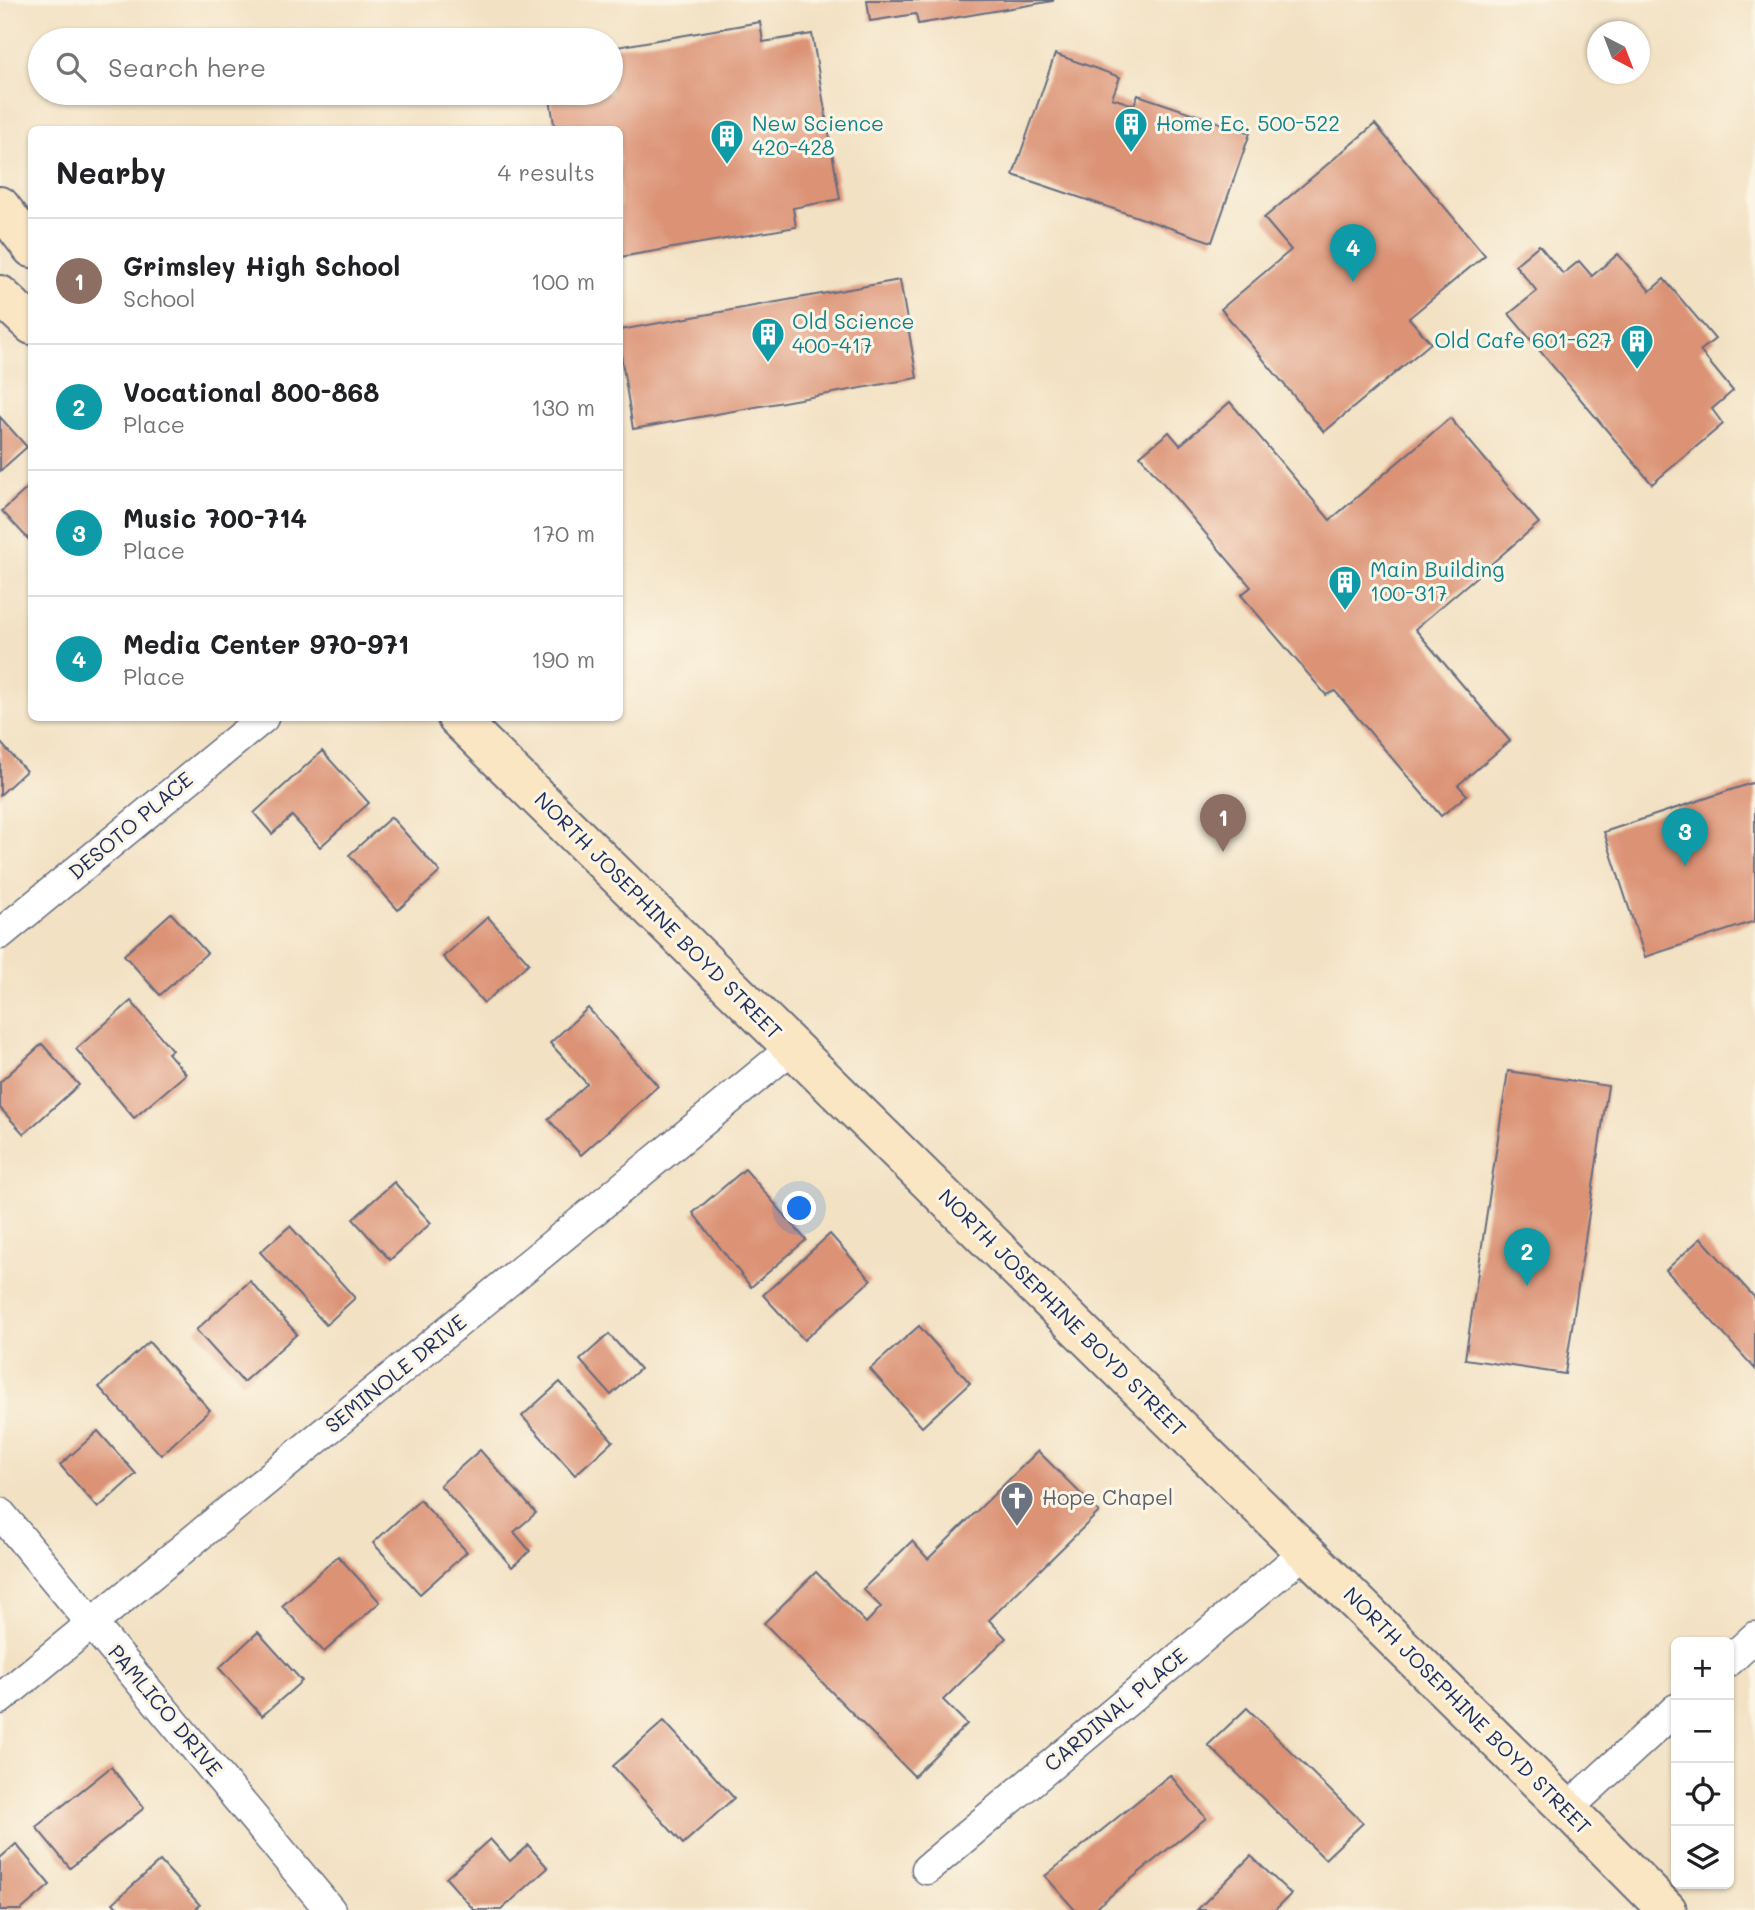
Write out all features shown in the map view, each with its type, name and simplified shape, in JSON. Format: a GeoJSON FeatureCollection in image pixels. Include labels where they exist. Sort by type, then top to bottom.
{"type":"FeatureCollection","features":[{"type":"Feature","properties":{"kind":"main road"},"geometry":{"type":"LineString","coordinates":[[0,206],[28,243]]}},
{"type":"Feature","properties":{"kind":"main road"},"geometry":{"type":"LineString","coordinates":[[0,295],[28,321]]}},
{"type":"Feature","properties":{"kind":"main road","name":"NORTH JOSEPHINE BOYD STREET"},"geometry":{"type":"LineString","coordinates":[[460,721],[1567,1808],[1667,1910]]}},
{"type":"Feature","properties":{"kind":"street","name":"DESOTO PLACE"},"geometry":{"type":"LineString","coordinates":[[0,934],[259,721]]}},
{"type":"Feature","properties":{"kind":"street","name":"SEMINOLE DRIVE"},"geometry":{"type":"LineString","coordinates":[[0,1699],[792,1048]]}},
{"type":"Feature","properties":{"kind":"street","name":"PAMLICO DRIVE"},"geometry":{"type":"LineString","coordinates":[[0,1513],[330,1910]]}},
{"type":"Feature","properties":{"kind":"street","name":"CARDINAL PLACE"},"geometry":{"type":"LineString","coordinates":[[927,1869],[1305,1552]]}},
{"type":"Feature","properties":{"kind":"street"},"geometry":{"type":"LineString","coordinates":[[1734,1656],[1755,1637]]}},
{"type":"Feature","properties":{"kind":"street"},"geometry":{"type":"LineString","coordinates":[[1567,1808],[1671,1714]]}},
{"type":"Feature","properties":{"kind":"building"},"geometry":{"type":"Polygon","coordinates":[[[867,0],[1053,1],[918,24],[916,14],[870,21],[867,0]]]}},
{"type":"Feature","properties":{"kind":"building","name":"New Science 420-428"},"geometry":{"type":"Polygon","coordinates":[[[760,22],[763,42],[812,34],[840,199],[793,208],[796,227],[623,256],[623,126],[554,126],[551,105],[623,105],[623,46],[760,22]]]}},
{"type":"Feature","properties":{"kind":"building","name":"Home Ec. 500-522"},"geometry":{"type":"Polygon","coordinates":[[[1055,54],[1120,77],[1112,98],[1134,105],[1138,95],[1250,133],[1212,242],[1013,175],[1055,54]]]}},
{"type":"Feature","properties":{"kind":"building"},"geometry":{"type":"Polygon","coordinates":[[[1375,124],[1485,255],[1409,318],[1431,343],[1324,432],[1221,309],[1291,250],[1264,218],[1375,124]]]}},
{"type":"Feature","properties":{"kind":"building","name":"Old Cafe 601-627"},"geometry":{"type":"Polygon","coordinates":[[[1539,245],[1563,274],[1579,261],[1592,276],[1618,254],[1650,291],[1664,279],[1715,339],[1700,351],[1733,391],[1712,409],[1723,424],[1652,484],[1509,314],[1537,291],[1515,265],[1539,245]]]}},
{"type":"Feature","properties":{"kind":"building","name":"Old Science 400-417"},"geometry":{"type":"Polygon","coordinates":[[[900,280],[917,378],[633,429],[623,367],[623,329],[900,280]]]}},
{"type":"Feature","properties":{"kind":"building","name":"Main Building 100-317"},"geometry":{"type":"Polygon","coordinates":[[[1230,402],[1330,520],[1450,418],[1539,523],[1415,629],[1510,741],[1458,785],[1467,795],[1441,816],[1335,691],[1326,695],[1241,595],[1251,587],[1140,456],[1169,432],[1180,445],[1230,402]]]}},
{"type":"Feature","properties":{"kind":"building"},"geometry":{"type":"Polygon","coordinates":[[[0,417],[27,447],[0,471],[0,417]]]}},
{"type":"Feature","properties":{"kind":"building"},"geometry":{"type":"Polygon","coordinates":[[[28,488],[28,539],[2,511],[28,488]]]}},
{"type":"Feature","properties":{"kind":"building"},"geometry":{"type":"Polygon","coordinates":[[[0,742],[26,771],[0,795],[0,742]]]}},
{"type":"Feature","properties":{"kind":"building"},"geometry":{"type":"Polygon","coordinates":[[[322,751],[369,803],[320,847],[292,816],[272,834],[254,813],[322,751]]]}},
{"type":"Feature","properties":{"kind":"building"},"geometry":{"type":"Polygon","coordinates":[[[1755,782],[1755,921],[1645,957],[1604,832],[1755,782]]]}},
{"type":"Feature","properties":{"kind":"building"},"geometry":{"type":"Polygon","coordinates":[[[391,817],[440,872],[398,910],[349,855],[391,817]]]}},
{"type":"Feature","properties":{"kind":"building"},"geometry":{"type":"Polygon","coordinates":[[[171,913],[207,953],[160,995],[124,955],[171,913]]]}},
{"type":"Feature","properties":{"kind":"building"},"geometry":{"type":"Polygon","coordinates":[[[488,917],[529,963],[484,1003],[443,957],[488,917]]]}},
{"type":"Feature","properties":{"kind":"building"},"geometry":{"type":"Polygon","coordinates":[[[131,1001],[172,1050],[168,1053],[186,1074],[134,1118],[76,1049],[131,1001]]]}},
{"type":"Feature","properties":{"kind":"building"},"geometry":{"type":"Polygon","coordinates":[[[588,1008],[658,1086],[581,1155],[548,1119],[587,1084],[550,1043],[588,1008]]]}},
{"type":"Feature","properties":{"kind":"building"},"geometry":{"type":"Polygon","coordinates":[[[42,1044],[79,1085],[24,1134],[0,1108],[0,1082],[42,1044]]]}},
{"type":"Feature","properties":{"kind":"building"},"geometry":{"type":"Polygon","coordinates":[[[1508,1071],[1608,1086],[1565,1374],[1465,1359],[1508,1071]]]}},
{"type":"Feature","properties":{"kind":"building"},"geometry":{"type":"Polygon","coordinates":[[[745,1169],[806,1240],[751,1287],[693,1213],[745,1169]]]}},
{"type":"Feature","properties":{"kind":"building"},"geometry":{"type":"Polygon","coordinates":[[[394,1182],[431,1223],[390,1260],[353,1219],[394,1182]]]}},
{"type":"Feature","properties":{"kind":"building"},"geometry":{"type":"Polygon","coordinates":[[[290,1226],[355,1298],[326,1325],[260,1252],[290,1226]]]}},
{"type":"Feature","properties":{"kind":"building"},"geometry":{"type":"Polygon","coordinates":[[[830,1234],[871,1280],[804,1340],[763,1295],[830,1234]]]}},
{"type":"Feature","properties":{"kind":"building"},"geometry":{"type":"Polygon","coordinates":[[[1701,1238],[1755,1298],[1755,1369],[1666,1270],[1701,1238]]]}},
{"type":"Feature","properties":{"kind":"building"},"geometry":{"type":"Polygon","coordinates":[[[250,1281],[297,1334],[243,1382],[196,1330],[250,1281]]]}},
{"type":"Feature","properties":{"kind":"building"},"geometry":{"type":"Polygon","coordinates":[[[919,1326],[970,1383],[922,1427],[870,1369],[919,1326]]]}},
{"type":"Feature","properties":{"kind":"building"},"geometry":{"type":"Polygon","coordinates":[[[609,1334],[640,1369],[611,1395],[580,1360],[609,1334]]]}},
{"type":"Feature","properties":{"kind":"building"},"geometry":{"type":"Polygon","coordinates":[[[149,1342],[210,1410],[161,1455],[99,1387],[149,1342]]]}},
{"type":"Feature","properties":{"kind":"building"},"geometry":{"type":"Polygon","coordinates":[[[560,1382],[613,1441],[575,1475],[522,1416],[560,1382]]]}},
{"type":"Feature","properties":{"kind":"building"},"geometry":{"type":"Polygon","coordinates":[[[98,1431],[136,1474],[98,1508],[60,1465],[98,1431]]]}},
{"type":"Feature","properties":{"kind":"building"},"geometry":{"type":"Polygon","coordinates":[[[480,1450],[536,1513],[514,1532],[530,1551],[512,1567],[440,1485],[480,1450]]]}},
{"type":"Feature","properties":{"kind":"building"},"geometry":{"type":"Polygon","coordinates":[[[1038,1451],[1099,1512],[989,1620],[1006,1638],[943,1700],[967,1724],[914,1776],[764,1623],[816,1572],[866,1623],[881,1607],[863,1589],[912,1541],[928,1559],[1038,1451]]]}},
{"type":"Feature","properties":{"kind":"building"},"geometry":{"type":"Polygon","coordinates":[[[420,1500],[467,1552],[420,1594],[373,1543],[420,1500]]]}},
{"type":"Feature","properties":{"kind":"building"},"geometry":{"type":"Polygon","coordinates":[[[338,1556],[380,1602],[324,1652],[282,1606],[338,1556]]]}},
{"type":"Feature","properties":{"kind":"building"},"geometry":{"type":"Polygon","coordinates":[[[258,1632],[302,1681],[262,1716],[219,1668],[258,1632]]]}},
{"type":"Feature","properties":{"kind":"building"},"geometry":{"type":"Polygon","coordinates":[[[1247,1708],[1363,1823],[1325,1859],[1208,1745],[1247,1708]]]}},
{"type":"Feature","properties":{"kind":"building"},"geometry":{"type":"Polygon","coordinates":[[[664,1721],[734,1798],[683,1844],[613,1766],[664,1721]]]}},
{"type":"Feature","properties":{"kind":"building"},"geometry":{"type":"Polygon","coordinates":[[[111,1767],[144,1808],[70,1868],[36,1827],[111,1767]]]}},
{"type":"Feature","properties":{"kind":"building"},"geometry":{"type":"Polygon","coordinates":[[[1170,1775],[1206,1818],[1093,1910],[1075,1910],[1045,1876],[1170,1775]]]}},
{"type":"Feature","properties":{"kind":"building"},"geometry":{"type":"Polygon","coordinates":[[[490,1839],[510,1861],[528,1845],[548,1868],[501,1910],[474,1910],[446,1878],[490,1839]]]}},
{"type":"Feature","properties":{"kind":"building"},"geometry":{"type":"Polygon","coordinates":[[[16,1844],[50,1885],[21,1910],[0,1910],[0,1858],[16,1844]]]}},
{"type":"Feature","properties":{"kind":"building"},"geometry":{"type":"Polygon","coordinates":[[[1251,1856],[1291,1894],[1275,1910],[1197,1910],[1251,1856]]]}},
{"type":"Feature","properties":{"kind":"building"},"geometry":{"type":"Polygon","coordinates":[[[160,1861],[200,1905],[195,1910],[120,1910],[113,1903],[160,1861]]]}},
{"type":"Feature","properties":{"kind":"place","name":"Home Ec. 500-522"},"geometry":{"type":"Point","coordinates":[1131,154]}},
{"type":"Feature","properties":{"kind":"place","name":"New Science 420-428"},"geometry":{"type":"Point","coordinates":[727,166]}},
{"type":"Feature","properties":{"kind":"place","name":"Media Center 970-971"},"geometry":{"type":"Point","coordinates":[1353,282]}},
{"type":"Feature","properties":{"kind":"place","name":"Old Science 400-417"},"geometry":{"type":"Point","coordinates":[768,364]}},
{"type":"Feature","properties":{"kind":"place","name":"Old Cafe 601-627"},"geometry":{"type":"Point","coordinates":[1637,371]}},
{"type":"Feature","properties":{"kind":"place","name":"Main Building 100-317"},"geometry":{"type":"Point","coordinates":[1345,612]}},
{"type":"Feature","properties":{"kind":"place","name":"Grimsley High School"},"geometry":{"type":"Point","coordinates":[1223,852]}},
{"type":"Feature","properties":{"kind":"place","name":"Music 700-714"},"geometry":{"type":"Point","coordinates":[1685,866]}},
{"type":"Feature","properties":{"kind":"place","name":"Vocational 800-868"},"geometry":{"type":"Point","coordinates":[1527,1286]}},
{"type":"Feature","properties":{"kind":"place","name":"Hope Chapel"},"geometry":{"type":"Point","coordinates":[1017,1528]}}]}
